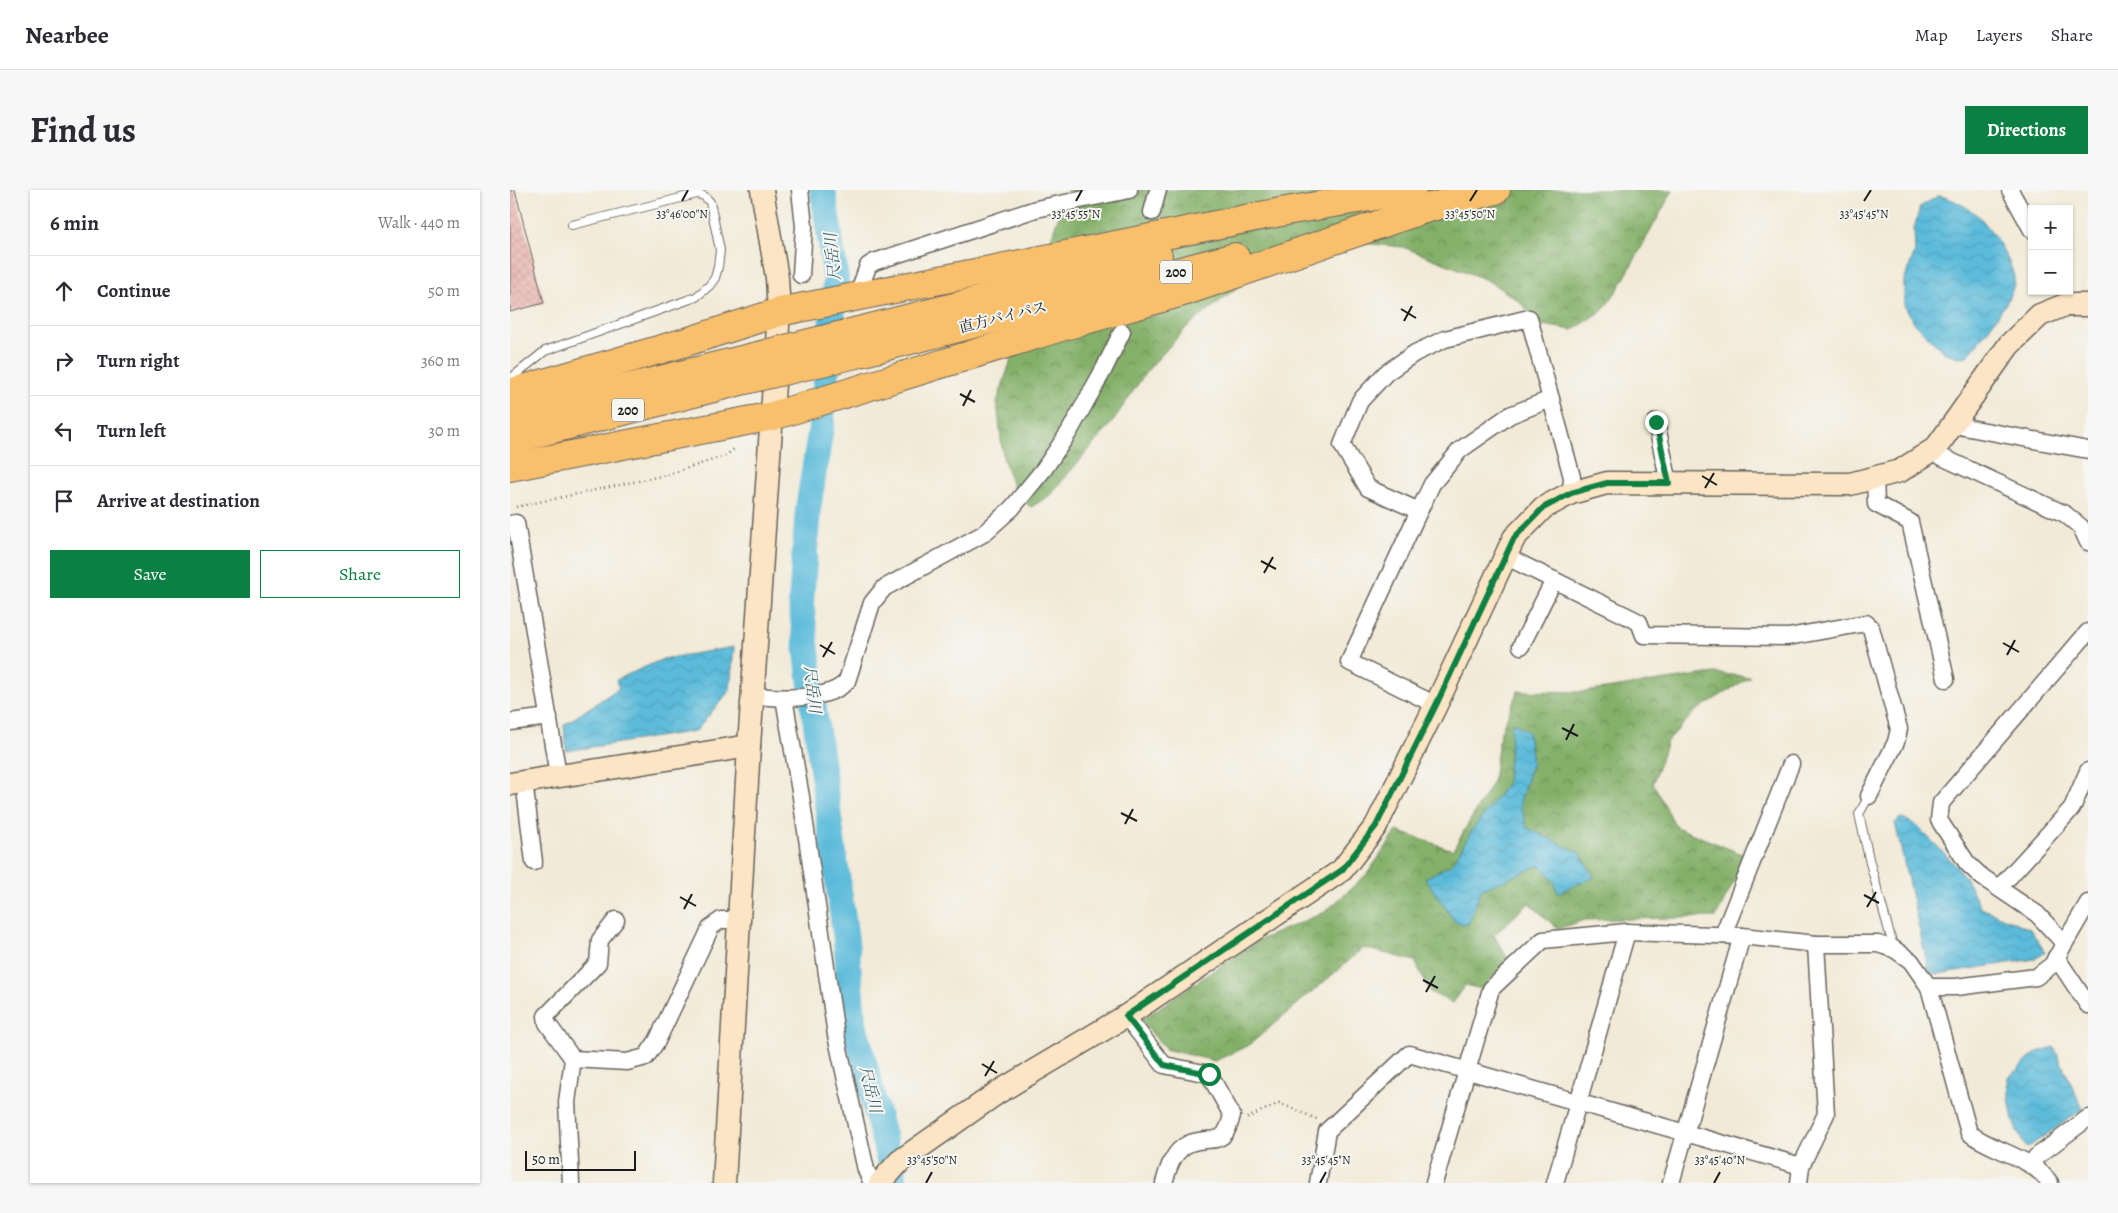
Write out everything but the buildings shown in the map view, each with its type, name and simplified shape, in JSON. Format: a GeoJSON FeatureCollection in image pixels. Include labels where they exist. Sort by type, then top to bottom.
{"type":"FeatureCollection","features":[{"type":"Feature","properties":{"kind":"highway","name":"直方バイパス"},"geometry":{"type":"LineString","coordinates":[[510,440],[745,370],[1421,196],[1496,190]]}},
{"type":"Feature","properties":{"kind":"highway"},"geometry":{"type":"LineString","coordinates":[[510,393],[676,345],[779,312],[1286,211],[1421,196]]}},
{"type":"Feature","properties":{"kind":"highway"},"geometry":{"type":"LineString","coordinates":[[510,467],[772,416],[1061,327],[1186,291],[1421,196]]}},
{"type":"Feature","properties":{"kind":"highway","name":"直方バイパス"},"geometry":{"type":"LineString","coordinates":[[510,417],[745,370]]}},
{"type":"Feature","properties":{"kind":"street"},"geometry":{"type":"LineString","coordinates":[[724,1183],[749,746],[779,312],[777,278],[762,190]]}},
{"type":"Feature","properties":{"kind":"street"},"geometry":{"type":"LineString","coordinates":[[800,190],[804,226],[801,275]]}},
{"type":"Feature","properties":{"kind":"street"},"geometry":{"type":"LineString","coordinates":[[857,297],[868,266],[874,262],[1036,209],[1129,190]]}},
{"type":"Feature","properties":{"kind":"street"},"geometry":{"type":"LineString","coordinates":[[1152,212],[1158,190]]}},
{"type":"Feature","properties":{"kind":"street"},"geometry":{"type":"LineString","coordinates":[[2010,190],[2028,223]]}},
{"type":"Feature","properties":{"kind":"street"},"geometry":{"type":"LineString","coordinates":[[880,1183],[900,1160],[997,1093],[1126,1016],[1342,870],[1376,826],[1436,705],[1514,538],[1543,508],[1571,493],[1607,483],[1850,484],[1900,471],[1936,448],[2009,345],[2040,315],[2062,298],[2088,305]]}},
{"type":"Feature","properties":{"kind":"street"},"geometry":{"type":"LineString","coordinates":[[1419,511],[1368,488],[1342,445],[1360,401],[1386,373],[1416,353],[1445,339],[1529,318],[1572,477],[1571,493]]}},
{"type":"Feature","properties":{"kind":"street"},"geometry":{"type":"LineString","coordinates":[[753,696],[796,699],[840,689],[847,681],[872,603],[884,588],[983,534],[1012,508],[1044,469],[1070,432],[1122,332]]}},
{"type":"Feature","properties":{"kind":"street"},"geometry":{"type":"LineString","coordinates":[[1436,705],[1348,662],[1432,484],[1460,450],[1510,415],[1551,399]]}},
{"type":"Feature","properties":{"kind":"street"},"geometry":{"type":"LineString","coordinates":[[1656,422],[1669,483]]}},
{"type":"Feature","properties":{"kind":"street"},"geometry":{"type":"LineString","coordinates":[[1955,422],[1964,426],[2088,450]]}},
{"type":"Feature","properties":{"kind":"street"},"geometry":{"type":"LineString","coordinates":[[1932,450],[1944,458],[2065,514],[2081,527],[2088,542]]}},
{"type":"Feature","properties":{"kind":"street"},"geometry":{"type":"LineString","coordinates":[[1875,477],[1876,504],[1910,522],[1946,679]]}},
{"type":"Feature","properties":{"kind":"street"},"geometry":{"type":"LineString","coordinates":[[510,524],[516,523],[558,775]]}},
{"type":"Feature","properties":{"kind":"street"},"geometry":{"type":"LineString","coordinates":[[1505,556],[1639,622],[1644,635],[1788,637],[1866,623],[1871,628],[1899,728],[1896,742],[1869,796]]}},
{"type":"Feature","properties":{"kind":"street"},"geometry":{"type":"LineString","coordinates":[[1521,646],[1554,580]]}},
{"type":"Feature","properties":{"kind":"street"},"geometry":{"type":"LineString","coordinates":[[2088,632],[1941,802],[1939,820],[1967,862],[1982,877],[2038,914],[2060,950],[2088,1004]]}},
{"type":"Feature","properties":{"kind":"street"},"geometry":{"type":"LineString","coordinates":[[784,698],[801,797],[836,1036],[866,1170],[872,1183]]}},
{"type":"Feature","properties":{"kind":"street"},"geometry":{"type":"LineString","coordinates":[[510,722],[549,717]]}},
{"type":"Feature","properties":{"kind":"street"},"geometry":{"type":"LineString","coordinates":[[535,863],[517,782],[749,746]]}},
{"type":"Feature","properties":{"kind":"street"},"geometry":{"type":"LineString","coordinates":[[1723,935],[1791,764]]}},
{"type":"Feature","properties":{"kind":"street"},"geometry":{"type":"LineString","coordinates":[[1999,888],[2072,808],[2088,771]]}},
{"type":"Feature","properties":{"kind":"street"},"geometry":{"type":"LineString","coordinates":[[1928,987],[1956,987],[2036,977],[2052,965],[2060,950],[2083,921],[2088,903]]}},
{"type":"Feature","properties":{"kind":"street"},"geometry":{"type":"LineString","coordinates":[[571,1183],[567,1102],[574,1059],[547,1023],[546,1016],[598,963],[600,940],[616,920]]}},
{"type":"Feature","properties":{"kind":"street"},"geometry":{"type":"LineString","coordinates":[[574,1059],[627,1062],[646,1057],[657,1041],[711,927],[722,920],[740,920]]}},
{"type":"Feature","properties":{"kind":"street"},"geometry":{"type":"LineString","coordinates":[[1555,1183],[1627,932]]}},
{"type":"Feature","properties":{"kind":"street"},"geometry":{"type":"LineString","coordinates":[[1434,1183],[1491,989],[1543,940],[1627,932],[1742,936],[1816,944],[1878,944],[1894,949],[1911,961],[1928,987],[1969,1133],[1977,1139],[2031,1165],[2050,1183]]}},
{"type":"Feature","properties":{"kind":"street"},"geometry":{"type":"LineString","coordinates":[[1671,1183],[1742,936]]}},
{"type":"Feature","properties":{"kind":"street"},"geometry":{"type":"LineString","coordinates":[[1799,1183],[1802,1166],[1826,1114],[1816,944]]}},
{"type":"Feature","properties":{"kind":"street"},"geometry":{"type":"LineString","coordinates":[[1126,1016],[1164,1065],[1209,1074],[1232,1115],[1228,1130],[1220,1138],[1187,1145],[1170,1162],[1164,1183]]}},
{"type":"Feature","properties":{"kind":"street"},"geometry":{"type":"LineString","coordinates":[[1318,1183],[1326,1132],[1409,1054],[1802,1166]]}},
{"type":"Feature","properties":{"kind":"street"},"geometry":{"type":"LineString","coordinates":[[2031,1165],[2036,1157],[2088,1118]]}},
{"type":"Feature","properties":{"kind":"lane"},"geometry":{"type":"LineString","coordinates":[[510,379],[545,352],[696,297],[709,286],[718,267],[720,250],[710,202],[704,196],[697,194],[572,226]]}},
{"type":"Feature","properties":{"kind":"lane"},"geometry":{"type":"LineString","coordinates":[[1869,796],[1859,814],[1870,863],[1894,949]]}},
{"type":"Feature","properties":{"kind":"path"},"geometry":{"type":"LineString","coordinates":[[510,508],[666,475],[724,456],[734,449]]}},
{"type":"Feature","properties":{"kind":"path"},"geometry":{"type":"LineString","coordinates":[[1229,1126],[1279,1103],[1332,1126]]}},
{"type":"Feature","properties":{"kind":"green space"},"geometry":{"type":"Polygon","coordinates":[[[1067,190],[1673,190],[1619,288],[1602,311],[1573,330],[1543,325],[1516,299],[1487,280],[1403,247],[1353,242],[1258,271],[1187,327],[1146,372],[1111,424],[1049,496],[1031,507],[1016,495],[1003,457],[997,402],[1067,190]]]}},
{"type":"Feature","properties":{"kind":"green space"},"geometry":{"type":"Polygon","coordinates":[[[1714,673],[1750,677],[1697,710],[1667,741],[1653,783],[1676,827],[1747,856],[1716,917],[1584,920],[1558,929],[1529,903],[1494,935],[1508,959],[1482,989],[1465,985],[1452,1003],[1430,992],[1415,961],[1364,948],[1249,1045],[1215,1061],[1165,1049],[1141,1020],[1257,941],[1325,912],[1367,874],[1397,831],[1453,850],[1493,781],[1500,734],[1518,691],[1584,692],[1714,673]]]}},
{"type":"Feature","properties":{"kind":"water"},"geometry":{"type":"Polygon","coordinates":[[[1938,196],[1970,209],[1981,218],[2004,252],[2014,278],[2014,284],[2007,301],[1968,356],[1959,357],[1943,352],[1915,324],[1904,305],[1904,280],[1915,252],[1914,229],[1920,207],[1938,196]]]}},
{"type":"Feature","properties":{"kind":"water"},"geometry":{"type":"Polygon","coordinates":[[[734,647],[730,690],[696,731],[566,751],[564,725],[619,688],[616,680],[663,659],[734,647]]]}},
{"type":"Feature","properties":{"kind":"water"},"geometry":{"type":"Polygon","coordinates":[[[1512,722],[1528,732],[1532,762],[1520,803],[1527,828],[1580,853],[1594,877],[1558,893],[1554,881],[1540,865],[1481,890],[1468,925],[1455,922],[1425,878],[1452,864],[1473,829],[1507,784],[1512,722]]]}},
{"type":"Feature","properties":{"kind":"water"},"geometry":{"type":"Polygon","coordinates":[[[1903,818],[1917,826],[1951,860],[1965,877],[1981,908],[2030,929],[2045,952],[2035,959],[1937,974],[1929,972],[1895,823],[1903,818]]]}},
{"type":"Feature","properties":{"kind":"water"},"geometry":{"type":"Polygon","coordinates":[[[2054,1047],[2083,1109],[2027,1148],[2014,1123],[2010,1105],[2008,1078],[2037,1052],[2054,1047]]]}},
{"type":"Feature","properties":{"kind":"waterway","name":"尺岳川"},"geometry":{"type":"LineString","coordinates":[[823,190],[836,279],[821,427],[808,509],[801,602],[846,940],[853,1020],[895,1183]]}},
{"type":"Feature","properties":{"kind":"route"},"geometry":{"type":"LineString","coordinates":[[1209,1074],[1164,1065],[1126,1016],[1342,870],[1376,826],[1436,705],[1514,538],[1543,508],[1571,493],[1607,483],[1669,483],[1656,422]]}}]}
